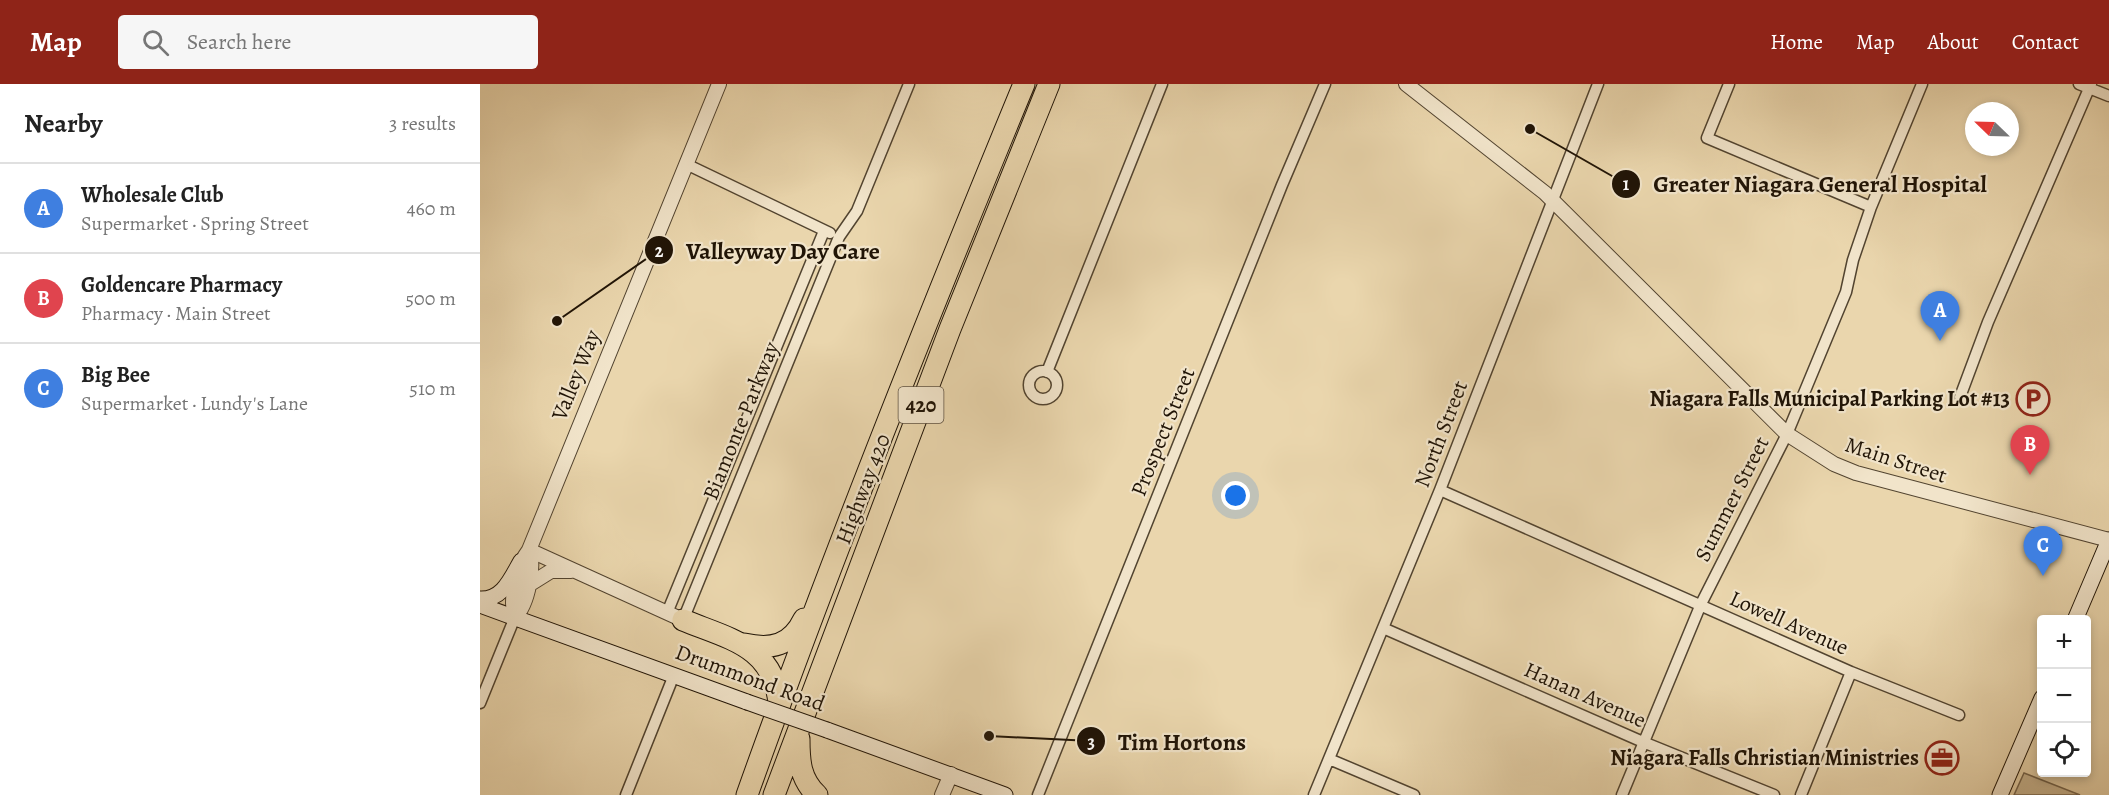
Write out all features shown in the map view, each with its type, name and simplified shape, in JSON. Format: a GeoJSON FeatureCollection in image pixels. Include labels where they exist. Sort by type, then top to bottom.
{"type":"FeatureCollection","features":[{"type":"Feature","properties":{"kind":"highway","name":"Highway 420"},"geometry":{"type":"LineString","coordinates":[[747,795],[779,705],[953,256],[1024,84]]}},
{"type":"Feature","properties":{"kind":"highway","name":"Highway 420"},"geometry":{"type":"LineString","coordinates":[[774,795],[950,329],[1049,84]]}},
{"type":"Feature","properties":{"kind":"highway"},"geometry":{"type":"LineString","coordinates":[[675,616],[737,642],[761,648],[772,647],[792,638],[825,586]]}},
{"type":"Feature","properties":{"kind":"highway"},"geometry":{"type":"LineString","coordinates":[[737,642],[763,658],[777,687],[779,705]]}},
{"type":"Feature","properties":{"kind":"highway"},"geometry":{"type":"LineString","coordinates":[[799,728],[799,762],[807,785],[818,795]]}},
{"type":"Feature","properties":{"kind":"main road"},"geometry":{"type":"LineString","coordinates":[[2077,615],[2109,540]]}},
{"type":"Feature","properties":{"kind":"main road"},"geometry":{"type":"LineString","coordinates":[[480,599],[494,597],[504,590],[525,555]]}},
{"type":"Feature","properties":{"kind":"main road","name":"Drummond Road"},"geometry":{"type":"LineString","coordinates":[[480,605],[1005,795]]}},
{"type":"Feature","properties":{"kind":"main road"},"geometry":{"type":"LineString","coordinates":[[2000,795],[2037,710]]}},
{"type":"Feature","properties":{"kind":"street","name":"Valley Way"},"geometry":{"type":"LineString","coordinates":[[515,617],[512,608],[525,555],[719,84]]}},
{"type":"Feature","properties":{"kind":"street","name":"Biamonte Parkway"},"geometry":{"type":"LineString","coordinates":[[675,616],[839,237],[857,211],[909,84]]}},
{"type":"Feature","properties":{"kind":"street"},"geometry":{"type":"LineString","coordinates":[[1047,372],[1162,84]]}},
{"type":"Feature","properties":{"kind":"street","name":"Prospect Street"},"geometry":{"type":"LineString","coordinates":[[1038,795],[1281,184],[1324,84]]}},
{"type":"Feature","properties":{"kind":"street","name":"Main Street"},"geometry":{"type":"LineString","coordinates":[[1406,84],[1552,200],[1787,434],[1856,474],[2109,540]]}},
{"type":"Feature","properties":{"kind":"street","name":"North Street"},"geometry":{"type":"LineString","coordinates":[[1314,795],[1440,490],[1598,84]]}},
{"type":"Feature","properties":{"kind":"street"},"geometry":{"type":"LineString","coordinates":[[1729,84],[1707,138],[1871,207]]}},
{"type":"Feature","properties":{"kind":"street","name":"Summer Street"},"geometry":{"type":"LineString","coordinates":[[1622,795],[1701,604],[1787,434],[1846,292],[1853,260],[1871,207],[1922,84]]}},
{"type":"Feature","properties":{"kind":"street"},"geometry":{"type":"LineString","coordinates":[[1960,397],[1988,322],[2086,85],[2109,96]]}},
{"type":"Feature","properties":{"kind":"street"},"geometry":{"type":"LineString","coordinates":[[686,164],[839,237]]}},
{"type":"Feature","properties":{"kind":"street","name":"Biamonte Parkway"},"geometry":{"type":"LineString","coordinates":[[675,616],[824,231]]}},
{"type":"Feature","properties":{"kind":"street","name":"Lowell Avenue"},"geometry":{"type":"LineString","coordinates":[[1440,490],[1851,672],[1959,715]]}},
{"type":"Feature","properties":{"kind":"street","name":"Valley Way"},"geometry":{"type":"LineString","coordinates":[[480,703],[515,617],[522,610],[532,559],[525,555]]}},
{"type":"Feature","properties":{"kind":"street"},"geometry":{"type":"LineString","coordinates":[[525,555],[582,573],[675,616]]}},
{"type":"Feature","properties":{"kind":"street"},"geometry":{"type":"LineString","coordinates":[[527,586],[540,576],[556,570],[582,573]]}},
{"type":"Feature","properties":{"kind":"street","name":"Hanan Avenue"},"geometry":{"type":"LineString","coordinates":[[1383,628],[1643,742],[1774,795]]}},
{"type":"Feature","properties":{"kind":"street"},"geometry":{"type":"LineString","coordinates":[[1801,795],[1851,672]]}},
{"type":"Feature","properties":{"kind":"street"},"geometry":{"type":"LineString","coordinates":[[626,795],[674,675]]}},
{"type":"Feature","properties":{"kind":"street"},"geometry":{"type":"LineString","coordinates":[[1329,759],[1414,795]]}},
{"type":"Feature","properties":{"kind":"street"},"geometry":{"type":"LineString","coordinates":[[942,795],[951,774]]}},
{"type":"Feature","properties":{"kind":"shaded area"},"geometry":{"type":"Polygon","coordinates":[[[2024,773],[2080,795],[2014,795],[2024,773]]]}},
{"type":"Feature","properties":{"kind":"place","name":"Greater Niagara General Hospital"},"geometry":{"type":"Point","coordinates":[1530,129]}},
{"type":"Feature","properties":{"kind":"place","name":"Valleyway Day Care"},"geometry":{"type":"Point","coordinates":[557,321]}},
{"type":"Feature","properties":{"kind":"place","name":"Wholesale Club"},"geometry":{"type":"Point","coordinates":[1940,341]}},
{"type":"Feature","properties":{"kind":"place","name":"Niagara Falls Municipal Parking Lot #13"},"geometry":{"type":"Point","coordinates":[2033,399]}},
{"type":"Feature","properties":{"kind":"place","name":"Goldencare Pharmacy"},"geometry":{"type":"Point","coordinates":[2030,475]}},
{"type":"Feature","properties":{"kind":"place","name":"Big Bee"},"geometry":{"type":"Point","coordinates":[2043,576]}},
{"type":"Feature","properties":{"kind":"place","name":"Tim Hortons"},"geometry":{"type":"Point","coordinates":[989,736]}},
{"type":"Feature","properties":{"kind":"place","name":"Niagara Falls Christian Ministries"},"geometry":{"type":"Point","coordinates":[1942,758]}}]}
